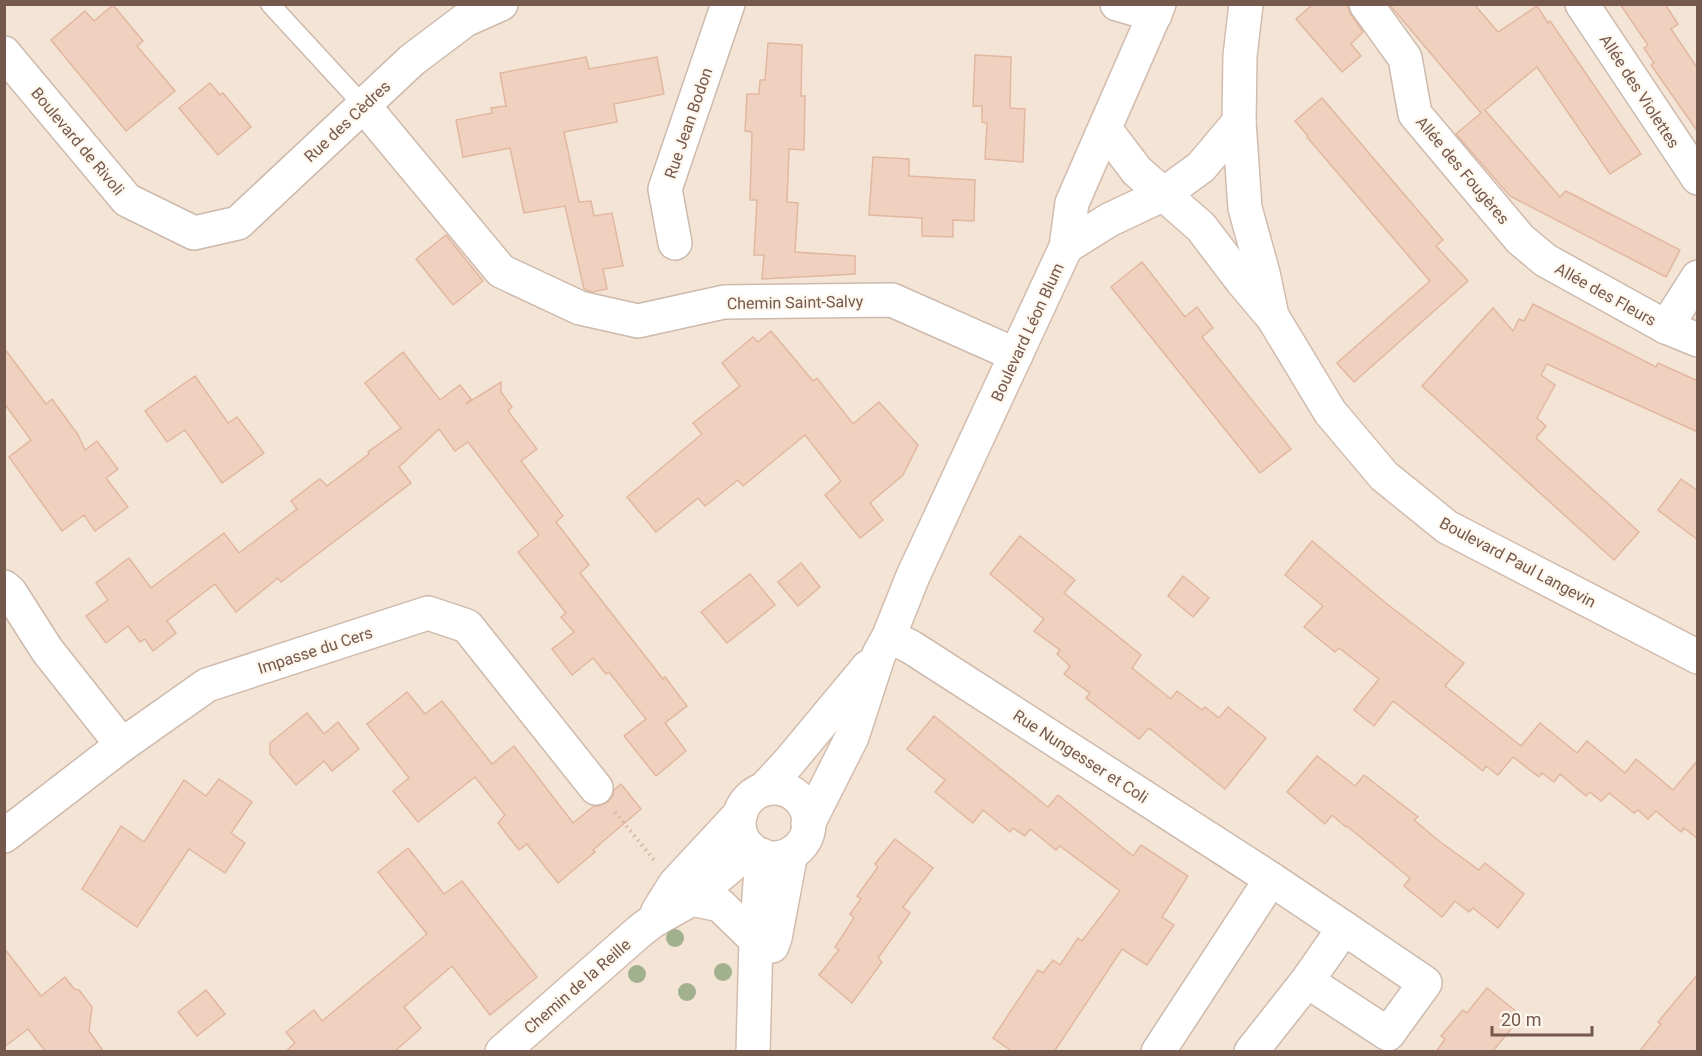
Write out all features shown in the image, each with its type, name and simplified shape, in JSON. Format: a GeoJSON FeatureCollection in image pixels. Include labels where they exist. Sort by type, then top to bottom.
{"type":"FeatureCollection","features":[{"type":"Feature","properties":{"kind":"street","name":"Rue des Cèdres"},"geometry":{"type":"LineString","coordinates":[[194,233],[238,224],[412,60],[465,20],[501,4]]}},
{"type":"Feature","properties":{"kind":"street","name":"Rue Jean Bodon"},"geometry":{"type":"LineString","coordinates":[[675,243],[665,189],[728,4]]}},
{"type":"Feature","properties":{"kind":"street"},"geometry":{"type":"LineString","coordinates":[[1117,4],[1157,10]]}},
{"type":"Feature","properties":{"kind":"street","name":"Boulevard Paul Langevin"},"geometry":{"type":"LineString","coordinates":[[1246,4],[1240,56],[1239,122],[1245,208],[1272,316],[1330,412],[1384,476],[1447,527],[1698,657]]}},
{"type":"Feature","properties":{"kind":"street","name":"Allée des Fougères"},"geometry":{"type":"LineString","coordinates":[[1366,4],[1405,58],[1415,114],[1520,239]]}},
{"type":"Feature","properties":{"kind":"street","name":"Allée des Violettes"},"geometry":{"type":"LineString","coordinates":[[1582,4],[1698,178]]}},
{"type":"Feature","properties":{"kind":"street","name":"Boulevard Léon Blum"},"geometry":{"type":"LineString","coordinates":[[808,824],[852,737],[884,645],[913,576],[1066,247],[1072,203],[1157,10]]}},
{"type":"Feature","properties":{"kind":"street","name":"Boulevard de Rivoli"},"geometry":{"type":"LineString","coordinates":[[4,53],[127,200],[194,233]]}},
{"type":"Feature","properties":{"kind":"street","name":"Chemin Saint-Salvy"},"geometry":{"type":"LineString","coordinates":[[364,106],[501,271],[580,308],[638,321],[724,302],[892,300],[1016,355]]}},
{"type":"Feature","properties":{"kind":"street"},"geometry":{"type":"LineString","coordinates":[[1066,247],[1108,220],[1164,194],[1201,166],[1239,122]]}},
{"type":"Feature","properties":{"kind":"street"},"geometry":{"type":"LineString","coordinates":[[1105,129],[1137,171],[1201,226],[1242,281],[1272,316]]}},
{"type":"Feature","properties":{"kind":"street","name":"Allée des Fleurs"},"geometry":{"type":"LineString","coordinates":[[1520,239],[1545,260],[1666,327],[1698,339]]}},
{"type":"Feature","properties":{"kind":"street"},"geometry":{"type":"LineString","coordinates":[[1666,327],[1698,278]]}},
{"type":"Feature","properties":{"kind":"street"},"geometry":{"type":"LineString","coordinates":[[4,587],[10,592],[47,650],[122,744]]}},
{"type":"Feature","properties":{"kind":"street","name":"Impasse du Cers"},"geometry":{"type":"LineString","coordinates":[[4,836],[122,744],[207,685],[428,613],[467,626],[596,788]]}},
{"type":"Feature","properties":{"kind":"street","name":"Boulevard Léon Blum"},"geometry":{"type":"LineString","coordinates":[[764,789],[789,762],[884,645]]}},
{"type":"Feature","properties":{"kind":"street","name":"Rue Nungesser et Coli"},"geometry":{"type":"LineString","coordinates":[[884,645],[911,647],[1271,879],[1425,983],[1388,1034],[1307,981]]}},
{"type":"Feature","properties":{"kind":"street"},"geometry":{"type":"LineString","coordinates":[[778,788],[792,793],[803,803],[808,816],[808,831],[802,844],[768,852],[742,837],[739,822],[742,808],[751,796],[764,789],[778,788]]}},
{"type":"Feature","properties":{"kind":"street","name":"Chemin de la Reille"},"geometry":{"type":"LineString","coordinates":[[502,1052],[683,892],[741,813]]}},
{"type":"Feature","properties":{"kind":"street"},"geometry":{"type":"LineString","coordinates":[[753,1052],[756,940],[768,852]]}},
{"type":"Feature","properties":{"kind":"street"},"geometry":{"type":"LineString","coordinates":[[755,993],[775,938],[768,852]]}},
{"type":"Feature","properties":{"kind":"street","name":"Chemin de la Reille"},"geometry":{"type":"LineString","coordinates":[[683,892],[768,852]]}},
{"type":"Feature","properties":{"kind":"street"},"geometry":{"type":"LineString","coordinates":[[1158,1052],[1271,879]]}},
{"type":"Feature","properties":{"kind":"street"},"geometry":{"type":"LineString","coordinates":[[683,892],[720,905],[756,940]]}},
{"type":"Feature","properties":{"kind":"street"},"geometry":{"type":"LineString","coordinates":[[1251,1052],[1307,981],[1344,928]]}},
{"type":"Feature","properties":{"kind":"lane"},"geometry":{"type":"LineString","coordinates":[[270,4],[364,106]]}},
{"type":"Feature","properties":{"kind":"path"},"geometry":{"type":"LineString","coordinates":[[596,788],[683,892]]}},
{"type":"Feature","properties":{"kind":"shaded area"},"geometry":{"type":"Polygon","coordinates":[[[5,5],[1697,5],[1697,1051],[5,1051],[5,5]]]}},
{"type":"Feature","properties":{"kind":"building"},"geometry":{"type":"Polygon","coordinates":[[[1313,4],[1347,4],[1351,15],[1363,32],[1351,44],[1361,56],[1342,72],[1296,19],[1313,4]]]}},
{"type":"Feature","properties":{"kind":"building"},"geometry":{"type":"Polygon","coordinates":[[[1389,4],[1474,4],[1498,32],[1537,6],[1548,23],[1550,21],[1641,154],[1610,174],[1537,67],[1485,110],[1560,197],[1566,191],[1680,250],[1666,277],[1510,196],[1456,134],[1481,113],[1389,4]]]}},
{"type":"Feature","properties":{"kind":"building"},"geometry":{"type":"Polygon","coordinates":[[[1620,4],[1665,4],[1678,24],[1671,29],[1698,69],[1698,132],[1651,65],[1654,63],[1644,48],[1648,45],[1620,4]]]}},
{"type":"Feature","properties":{"kind":"building"},"geometry":{"type":"Polygon","coordinates":[[[113,5],[143,41],[137,46],[175,91],[126,131],[51,40],[85,11],[94,21],[113,5]]]}},
{"type":"Feature","properties":{"kind":"building"},"geometry":{"type":"Polygon","coordinates":[[[768,43],[802,45],[801,96],[805,96],[804,150],[789,149],[787,202],[798,203],[795,252],[855,256],[855,274],[762,279],[764,255],[754,255],[757,200],[750,200],[752,132],[745,131],[747,94],[759,94],[760,80],[765,80],[768,43]]]}},
{"type":"Feature","properties":{"kind":"building"},"geometry":{"type":"Polygon","coordinates":[[[975,55],[1011,57],[1010,108],[1025,109],[1023,162],[985,159],[987,123],[982,122],[982,106],[973,106],[975,55]]]}},
{"type":"Feature","properties":{"kind":"building"},"geometry":{"type":"Polygon","coordinates":[[[586,57],[589,69],[657,57],[664,94],[614,104],[617,122],[564,132],[579,202],[591,201],[594,216],[612,213],[623,266],[603,269],[607,289],[592,292],[584,289],[565,206],[524,213],[510,148],[463,157],[456,120],[492,113],[491,108],[506,106],[500,73],[586,57]]]}},
{"type":"Feature","properties":{"kind":"building"},"geometry":{"type":"Polygon","coordinates":[[[210,83],[220,95],[223,93],[251,127],[218,155],[179,108],[210,83]]]}},
{"type":"Feature","properties":{"kind":"building"},"geometry":{"type":"Polygon","coordinates":[[[1322,98],[1443,240],[1436,246],[1468,281],[1354,382],[1337,363],[1430,281],[1295,121],[1322,98]]]}},
{"type":"Feature","properties":{"kind":"building"},"geometry":{"type":"Polygon","coordinates":[[[873,157],[909,159],[909,176],[975,180],[974,221],[953,220],[953,237],[922,236],[922,218],[869,215],[873,157]]]}},
{"type":"Feature","properties":{"kind":"building"},"geometry":{"type":"Polygon","coordinates":[[[446,235],[483,281],[453,305],[416,259],[446,235]]]}},
{"type":"Feature","properties":{"kind":"building"},"geometry":{"type":"Polygon","coordinates":[[[1142,262],[1185,317],[1197,307],[1213,328],[1202,337],[1291,449],[1260,473],[1111,287],[1142,262]]]}},
{"type":"Feature","properties":{"kind":"building"},"geometry":{"type":"Polygon","coordinates":[[[1533,304],[1656,367],[1658,363],[1698,381],[1698,432],[1547,364],[1541,375],[1555,385],[1537,418],[1546,426],[1536,438],[1639,532],[1614,560],[1422,386],[1493,308],[1513,331],[1519,319],[1524,321],[1533,304]]]}},
{"type":"Feature","properties":{"kind":"building"},"geometry":{"type":"Polygon","coordinates":[[[771,331],[813,381],[817,378],[853,424],[879,402],[918,445],[903,475],[870,503],[883,520],[860,538],[825,495],[841,481],[805,435],[743,486],[738,480],[705,506],[698,498],[656,532],[627,497],[702,434],[693,423],[740,386],[722,363],[753,337],[758,342],[771,331]]]}},
{"type":"Feature","properties":{"kind":"building"},"geometry":{"type":"Polygon","coordinates":[[[4,348],[46,404],[52,399],[78,435],[85,450],[97,441],[118,469],[106,478],[128,507],[95,531],[84,515],[62,531],[9,457],[31,440],[4,403],[4,348]]]}},
{"type":"Feature","properties":{"kind":"building"},"geometry":{"type":"Polygon","coordinates":[[[403,352],[440,400],[460,385],[471,399],[466,404],[501,382],[501,392],[512,407],[508,411],[537,449],[521,461],[563,516],[556,522],[589,565],[580,573],[687,706],[665,723],[686,751],[656,776],[624,736],[646,719],[609,672],[606,674],[593,658],[572,675],[552,649],[574,632],[561,617],[566,613],[518,552],[539,535],[468,442],[455,451],[439,429],[399,467],[411,483],[281,582],[278,578],[236,612],[215,584],[167,621],[176,633],[153,651],[145,639],[140,642],[128,626],[106,643],[86,616],[108,600],[96,583],[129,558],[151,588],[224,533],[239,553],[297,509],[291,501],[314,483],[320,479],[327,486],[401,428],[365,383],[403,352]]]}},
{"type":"Feature","properties":{"kind":"building"},"geometry":{"type":"Polygon","coordinates":[[[195,376],[228,423],[237,417],[264,453],[222,483],[185,430],[167,442],[145,411],[195,376]]]}},
{"type":"Feature","properties":{"kind":"building"},"geometry":{"type":"Polygon","coordinates":[[[1681,479],[1698,491],[1698,540],[1658,510],[1681,479]]]}},
{"type":"Feature","properties":{"kind":"building"},"geometry":{"type":"Polygon","coordinates":[[[1020,536],[1075,580],[1064,593],[1141,655],[1132,668],[1171,699],[1177,691],[1202,710],[1205,707],[1219,718],[1228,707],[1266,738],[1225,789],[1149,728],[1139,739],[1086,698],[1090,693],[1064,674],[1070,666],[1057,654],[1060,650],[1034,631],[1044,619],[990,574],[1020,536]]]}},
{"type":"Feature","properties":{"kind":"building"},"geometry":{"type":"Polygon","coordinates":[[[1312,541],[1387,604],[1464,663],[1445,686],[1521,746],[1540,723],[1577,753],[1587,741],[1625,773],[1636,759],[1673,790],[1698,760],[1698,839],[1684,828],[1681,832],[1656,811],[1648,819],[1638,810],[1634,813],[1609,793],[1601,801],[1590,792],[1586,796],[1560,774],[1554,782],[1542,773],[1539,777],[1513,757],[1498,775],[1486,766],[1483,771],[1393,701],[1374,726],[1354,710],[1379,679],[1339,648],[1335,652],[1304,627],[1323,606],[1285,575],[1312,541]]]}},
{"type":"Feature","properties":{"kind":"building"},"geometry":{"type":"Polygon","coordinates":[[[801,563],[820,587],[798,606],[778,582],[801,563]]]}},
{"type":"Feature","properties":{"kind":"building"},"geometry":{"type":"Polygon","coordinates":[[[750,574],[775,605],[727,643],[701,612],[750,574]]]}},
{"type":"Feature","properties":{"kind":"building"},"geometry":{"type":"Polygon","coordinates":[[[1183,576],[1209,598],[1193,617],[1168,596],[1183,576]]]}},
{"type":"Feature","properties":{"kind":"building"},"geometry":{"type":"Polygon","coordinates":[[[407,692],[425,714],[442,701],[492,764],[514,746],[573,823],[594,806],[608,802],[614,790],[621,784],[641,809],[558,883],[527,844],[519,850],[508,836],[498,823],[505,815],[475,777],[418,822],[393,791],[409,778],[367,724],[407,692]]]}},
{"type":"Feature","properties":{"kind":"building"},"geometry":{"type":"Polygon","coordinates":[[[307,713],[324,734],[338,722],[359,749],[332,771],[324,761],[296,785],[270,754],[270,743],[307,713]]]}},
{"type":"Feature","properties":{"kind":"building"},"geometry":{"type":"Polygon","coordinates":[[[934,716],[1048,807],[1058,795],[1133,856],[1141,845],[1188,876],[1162,917],[1174,925],[1147,965],[1122,949],[1054,1052],[1013,1052],[993,1038],[1038,970],[1043,973],[1053,960],[1060,965],[1078,938],[1082,941],[1120,891],[1060,846],[1056,850],[1030,829],[1025,836],[1013,828],[1010,832],[983,810],[973,823],[935,792],[945,780],[907,749],[934,716]]]}},
{"type":"Feature","properties":{"kind":"building"},"geometry":{"type":"Polygon","coordinates":[[[1317,756],[1355,786],[1364,775],[1418,817],[1414,820],[1439,841],[1479,870],[1485,863],[1524,894],[1498,928],[1473,908],[1469,912],[1455,901],[1442,917],[1404,886],[1410,878],[1347,826],[1332,815],[1325,824],[1287,792],[1317,756]]]}},
{"type":"Feature","properties":{"kind":"building"},"geometry":{"type":"Polygon","coordinates":[[[219,779],[252,802],[231,833],[245,843],[225,873],[189,849],[137,927],[82,889],[121,826],[144,842],[184,780],[206,796],[219,779]]]}},
{"type":"Feature","properties":{"kind":"building"},"geometry":{"type":"Polygon","coordinates":[[[895,839],[933,868],[903,907],[910,913],[878,958],[882,962],[852,1003],[819,975],[839,950],[835,947],[854,918],[850,914],[861,899],[857,896],[878,867],[875,864],[895,839]]]}},
{"type":"Feature","properties":{"kind":"building"},"geometry":{"type":"Polygon","coordinates":[[[408,848],[444,894],[462,881],[537,977],[490,1015],[452,966],[404,1007],[421,1028],[394,1052],[285,1052],[295,1043],[286,1032],[314,1010],[322,1021],[427,934],[378,872],[408,848]]]}},
{"type":"Feature","properties":{"kind":"building"},"geometry":{"type":"Polygon","coordinates":[[[4,948],[41,996],[65,977],[74,989],[79,990],[92,1007],[89,1031],[104,1052],[46,1052],[28,1029],[4,1047],[4,948]]]}},
{"type":"Feature","properties":{"kind":"building"},"geometry":{"type":"Polygon","coordinates":[[[1698,974],[1698,1052],[1639,1052],[1661,1024],[1658,1022],[1698,974]]]}},
{"type":"Feature","properties":{"kind":"building"},"geometry":{"type":"Polygon","coordinates":[[[1487,988],[1522,1016],[1492,1052],[1436,1052],[1445,1039],[1441,1036],[1463,1010],[1467,1013],[1487,988]]]}},
{"type":"Feature","properties":{"kind":"building"},"geometry":{"type":"Polygon","coordinates":[[[206,990],[225,1014],[197,1036],[178,1012],[206,990]]]}}]}
